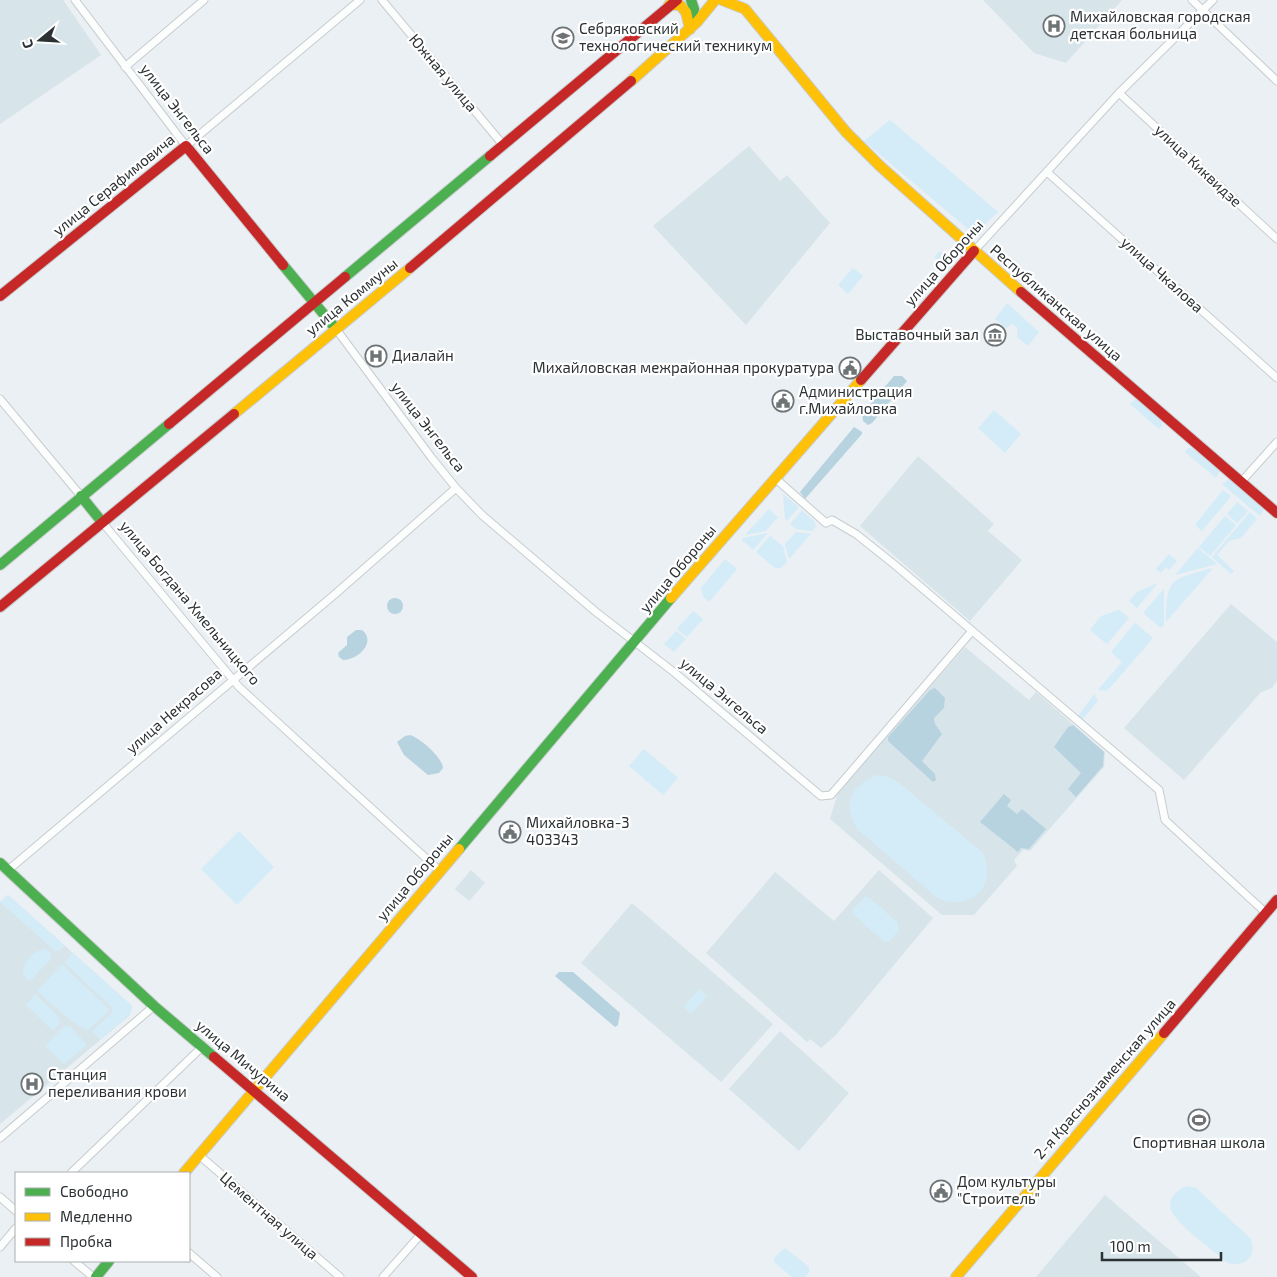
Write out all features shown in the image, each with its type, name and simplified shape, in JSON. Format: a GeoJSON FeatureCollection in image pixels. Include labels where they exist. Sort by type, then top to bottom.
{"type":"FeatureCollection","features":[{"type":"Feature","properties":{"kind":"street","name":"улица Энгельса"},"geometry":{"type":"LineString","coordinates":[[75,0],[186,146],[336,329],[456,488],[502,533],[596,612],[636,642],[808,787],[821,796],[830,795],[972,631]]}},
{"type":"Feature","properties":{"kind":"street"},"geometry":{"type":"LineString","coordinates":[[125,67],[204,0]]}},
{"type":"Feature","properties":{"kind":"street","name":"улица Серафимовича"},"geometry":{"type":"LineString","coordinates":[[0,296],[186,146],[360,0]]}},
{"type":"Feature","properties":{"kind":"street","name":"Южная улица"},"geometry":{"type":"LineString","coordinates":[[382,0],[504,146]]}},
{"type":"Feature","properties":{"kind":"street"},"geometry":{"type":"LineString","coordinates":[[690,0],[694,10],[690,29]]}},
{"type":"Feature","properties":{"kind":"street","name":"улица Коммуны"},"geometry":{"type":"LineString","coordinates":[[0,606],[568,136],[690,29],[715,0]]}},
{"type":"Feature","properties":{"kind":"street","name":"Республиканская улица"},"geometry":{"type":"LineString","coordinates":[[722,0],[743,4],[846,132],[974,251],[1277,513]]}},
{"type":"Feature","properties":{"kind":"street"},"geometry":{"type":"LineString","coordinates":[[1192,0],[1277,81]]}},
{"type":"Feature","properties":{"kind":"street","name":"улица Обороны"},"geometry":{"type":"LineString","coordinates":[[185,1172],[636,642],[974,251],[1119,93],[1213,0]]}},
{"type":"Feature","properties":{"kind":"street"},"geometry":{"type":"LineString","coordinates":[[672,2],[686,12],[690,29]]}},
{"type":"Feature","properties":{"kind":"street","name":"улица Коммуны"},"geometry":{"type":"LineString","coordinates":[[0,565],[81,496],[316,304],[672,2]]}},
{"type":"Feature","properties":{"kind":"street","name":"улица Киквидзе"},"geometry":{"type":"LineString","coordinates":[[1119,93],[1277,238]]}},
{"type":"Feature","properties":{"kind":"street","name":"улица Чкалова"},"geometry":{"type":"LineString","coordinates":[[1047,172],[1277,378]]}},
{"type":"Feature","properties":{"kind":"street","name":"улица Богдана Хмельницкого"},"geometry":{"type":"LineString","coordinates":[[0,399],[232,680],[440,871]]}},
{"type":"Feature","properties":{"kind":"street"},"geometry":{"type":"LineString","coordinates":[[1242,482],[1277,442]]}},
{"type":"Feature","properties":{"kind":"street"},"geometry":{"type":"LineString","coordinates":[[776,479],[826,523],[832,520],[856,534],[1159,790],[1165,820],[1266,913]]}},
{"type":"Feature","properties":{"kind":"street","name":"улица Некрасова"},"geometry":{"type":"LineString","coordinates":[[2,870],[232,680],[456,488]]}},
{"type":"Feature","properties":{"kind":"street","name":"улица Мичурина"},"geometry":{"type":"LineString","coordinates":[[2,870],[154,1006],[255,1090],[472,1277]]}},
{"type":"Feature","properties":{"kind":"street","name":"2-я Краснознаменская улица"},"geometry":{"type":"LineString","coordinates":[[956,1277],[1277,900]]}},
{"type":"Feature","properties":{"kind":"street"},"geometry":{"type":"LineString","coordinates":[[0,1138],[154,1006]]}},
{"type":"Feature","properties":{"kind":"street"},"geometry":{"type":"LineString","coordinates":[[72,1172],[202,1047]]}},
{"type":"Feature","properties":{"kind":"street","name":"Цементная улица"},"geometry":{"type":"LineString","coordinates":[[199,1155],[340,1277]]}},
{"type":"Feature","properties":{"kind":"street"},"geometry":{"type":"LineString","coordinates":[[0,1197],[15,1210]]}},
{"type":"Feature","properties":{"kind":"street"},"geometry":{"type":"LineString","coordinates":[[0,1247],[15,1229]]}},
{"type":"Feature","properties":{"kind":"street"},"geometry":{"type":"LineString","coordinates":[[383,1277],[422,1233]]}},
{"type":"Feature","properties":{"kind":"street"},"geometry":{"type":"LineString","coordinates":[[190,1253],[217,1277]]}},
{"type":"Feature","properties":{"kind":"street"},"geometry":{"type":"LineString","coordinates":[[75,1262],[94,1277],[108,1262]]}},
{"type":"Feature","properties":{"kind":"shaded area"},"geometry":{"type":"Polygon","coordinates":[[[0,0],[63,0],[101,55],[0,124],[0,0]]]}},
{"type":"Feature","properties":{"kind":"shaded area","name":"Михайловская городская детская больница"},"geometry":{"type":"Polygon","coordinates":[[[983,0],[1122,0],[1066,63],[1034,53],[983,0]]]}},
{"type":"Feature","properties":{"kind":"shaded area"},"geometry":{"type":"Polygon","coordinates":[[[890,120],[998,212],[974,234],[864,141],[890,120]]]}},
{"type":"Feature","properties":{"kind":"shaded area"},"geometry":{"type":"Polygon","coordinates":[[[749,146],[780,181],[787,175],[830,223],[746,325],[653,226],[749,146]]]}},
{"type":"Feature","properties":{"kind":"shaded area"},"geometry":{"type":"Polygon","coordinates":[[[940,251],[952,260],[953,264],[948,269],[934,257],[940,251]]]}},
{"type":"Feature","properties":{"kind":"shaded area"},"geometry":{"type":"Polygon","coordinates":[[[853,268],[863,276],[848,294],[838,285],[853,268]]]}},
{"type":"Feature","properties":{"kind":"shaded area"},"geometry":{"type":"Polygon","coordinates":[[[1007,303],[1039,332],[1028,346],[1017,337],[1017,327],[1011,324],[1006,328],[995,319],[1007,303]]]}},
{"type":"Feature","properties":{"kind":"shaded area"},"geometry":{"type":"Polygon","coordinates":[[[894,376],[902,376],[907,381],[872,423],[868,425],[863,421],[862,414],[894,376]]]}},
{"type":"Feature","properties":{"kind":"shaded area"},"geometry":{"type":"Polygon","coordinates":[[[1138,400],[1161,420],[1162,426],[1159,429],[1130,404],[1138,400]]]}},
{"type":"Feature","properties":{"kind":"shaded area"},"geometry":{"type":"Polygon","coordinates":[[[994,410],[1021,434],[1005,453],[978,428],[994,410]]]}},
{"type":"Feature","properties":{"kind":"shaded area"},"geometry":{"type":"Polygon","coordinates":[[[854,427],[862,432],[862,434],[805,499],[800,492],[854,427]]]}},
{"type":"Feature","properties":{"kind":"shaded area"},"geometry":{"type":"Polygon","coordinates":[[[1188,448],[1192,448],[1220,471],[1216,478],[1185,452],[1188,448]]]}},
{"type":"Feature","properties":{"kind":"shaded area"},"geometry":{"type":"Polygon","coordinates":[[[918,456],[994,524],[988,531],[1022,560],[970,621],[860,526],[918,456]]]}},
{"type":"Feature","properties":{"kind":"shaded area"},"geometry":{"type":"Polygon","coordinates":[[[1229,479],[1264,509],[1260,516],[1222,484],[1229,479]]]}},
{"type":"Feature","properties":{"kind":"shaded area"},"geometry":{"type":"Polygon","coordinates":[[[1223,490],[1231,496],[1202,531],[1195,525],[1223,490]]]}},
{"type":"Feature","properties":{"kind":"shaded area"},"geometry":{"type":"Polygon","coordinates":[[[783,494],[799,507],[787,521],[785,519],[783,494]]]}},
{"type":"Feature","properties":{"kind":"shaded area"},"geometry":{"type":"Polygon","coordinates":[[[1237,502],[1248,511],[1237,523],[1227,514],[1237,502]]]}},
{"type":"Feature","properties":{"kind":"shaded area"},"geometry":{"type":"Polygon","coordinates":[[[769,509],[778,517],[766,531],[745,535],[769,509]]]}},
{"type":"Feature","properties":{"kind":"shaded area"},"geometry":{"type":"Polygon","coordinates":[[[802,510],[815,522],[816,527],[812,531],[796,529],[790,524],[802,510]]]}},
{"type":"Feature","properties":{"kind":"shaded area"},"geometry":{"type":"Polygon","coordinates":[[[1250,512],[1257,519],[1241,538],[1229,541],[1217,555],[1234,571],[1231,574],[1212,557],[1250,512]]]}},
{"type":"Feature","properties":{"kind":"shaded area"},"geometry":{"type":"Polygon","coordinates":[[[1225,516],[1236,525],[1210,556],[1199,547],[1225,516]]]}},
{"type":"Feature","properties":{"kind":"shaded area"},"geometry":{"type":"Polygon","coordinates":[[[796,532],[811,534],[789,559],[785,544],[796,532]]]}},
{"type":"Feature","properties":{"kind":"shaded area"},"geometry":{"type":"Polygon","coordinates":[[[768,533],[753,550],[742,540],[743,538],[768,533]]]}},
{"type":"Feature","properties":{"kind":"shaded area"},"geometry":{"type":"Polygon","coordinates":[[[770,536],[783,546],[787,562],[781,568],[775,568],[756,552],[770,536]]]}},
{"type":"Feature","properties":{"kind":"shaded area"},"geometry":{"type":"Polygon","coordinates":[[[1198,548],[1217,564],[1175,575],[1198,548]]]}},
{"type":"Feature","properties":{"kind":"shaded area"},"geometry":{"type":"Polygon","coordinates":[[[1169,554],[1177,561],[1169,570],[1166,567],[1161,573],[1156,569],[1169,554]]]}},
{"type":"Feature","properties":{"kind":"shaded area"},"geometry":{"type":"Polygon","coordinates":[[[725,559],[737,569],[709,602],[703,597],[701,588],[725,559]]]}},
{"type":"Feature","properties":{"kind":"shaded area"},"geometry":{"type":"Polygon","coordinates":[[[1213,568],[1166,622],[1168,596],[1170,588],[1174,583],[1179,578],[1213,568]]]}},
{"type":"Feature","properties":{"kind":"shaded area"},"geometry":{"type":"Polygon","coordinates":[[[1158,583],[1137,608],[1129,601],[1137,592],[1158,583]]]}},
{"type":"Feature","properties":{"kind":"shaded area"},"geometry":{"type":"Polygon","coordinates":[[[1164,589],[1164,625],[1161,628],[1143,613],[1164,589]]]}},
{"type":"Feature","properties":{"kind":"shaded area"},"geometry":{"type":"Polygon","coordinates":[[[395,598],[401,600],[403,606],[401,612],[395,614],[389,612],[387,606],[389,600],[395,598]]]}},
{"type":"Feature","properties":{"kind":"shaded area"},"geometry":{"type":"Polygon","coordinates":[[[1231,604],[1277,642],[1277,681],[1272,688],[1261,692],[1184,780],[1124,728],[1231,604]]]}},
{"type":"Feature","properties":{"kind":"shaded area"},"geometry":{"type":"Polygon","coordinates":[[[1119,610],[1129,618],[1107,644],[1090,630],[1101,616],[1119,610]]]}},
{"type":"Feature","properties":{"kind":"shaded area"},"geometry":{"type":"Polygon","coordinates":[[[693,611],[703,619],[687,637],[677,629],[693,611]]]}},
{"type":"Feature","properties":{"kind":"shaded area"},"geometry":{"type":"Polygon","coordinates":[[[1135,623],[1153,638],[1107,691],[1098,690],[1122,662],[1111,652],[1135,623]]]}},
{"type":"Feature","properties":{"kind":"shaded area"},"geometry":{"type":"Polygon","coordinates":[[[356,630],[362,630],[366,635],[367,645],[360,654],[343,660],[339,657],[338,653],[347,645],[347,637],[356,630]]]}},
{"type":"Feature","properties":{"kind":"shaded area"},"geometry":{"type":"Polygon","coordinates":[[[676,631],[686,639],[674,652],[664,644],[676,631]]]}},
{"type":"Feature","properties":{"kind":"shaded area"},"geometry":{"type":"Polygon","coordinates":[[[965,647],[1029,700],[1036,692],[1105,752],[1104,767],[1030,851],[1023,850],[1014,860],[1017,866],[974,915],[942,915],[830,819],[838,792],[965,647]]]}},
{"type":"Feature","properties":{"kind":"shaded area"},"geometry":{"type":"Polygon","coordinates":[[[935,688],[945,698],[944,708],[934,718],[935,724],[942,734],[922,761],[935,774],[936,780],[933,782],[888,741],[888,737],[930,690],[935,688]]]}},
{"type":"Feature","properties":{"kind":"shaded area"},"geometry":{"type":"Polygon","coordinates":[[[1094,694],[1098,701],[1082,720],[1078,716],[1094,694]]]}},
{"type":"Feature","properties":{"kind":"shaded area"},"geometry":{"type":"Polygon","coordinates":[[[1073,725],[1104,752],[1103,766],[1076,797],[1068,789],[1081,773],[1054,747],[1068,727],[1073,725]]]}},
{"type":"Feature","properties":{"kind":"shaded area"},"geometry":{"type":"Polygon","coordinates":[[[410,735],[425,744],[439,759],[443,768],[439,773],[428,775],[404,755],[397,742],[410,735]]]}},
{"type":"Feature","properties":{"kind":"shaded area"},"geometry":{"type":"Polygon","coordinates":[[[644,749],[678,778],[663,795],[629,766],[644,749]]]}},
{"type":"Feature","properties":{"kind":"shaded area"},"geometry":{"type":"Polygon","coordinates":[[[876,775],[886,776],[898,782],[982,852],[987,864],[987,876],[984,886],[978,894],[960,902],[936,897],[857,829],[850,811],[851,797],[860,785],[876,775]]]}},
{"type":"Feature","properties":{"kind":"shaded area"},"geometry":{"type":"Polygon","coordinates":[[[1004,794],[1011,800],[1007,806],[1017,814],[1022,809],[1046,829],[1029,849],[1021,848],[1018,852],[980,822],[1004,794]]]}},
{"type":"Feature","properties":{"kind":"shaded area"},"geometry":{"type":"Polygon","coordinates":[[[239,831],[274,867],[237,905],[201,869],[239,831]]]}},
{"type":"Feature","properties":{"kind":"shaded area"},"geometry":{"type":"Polygon","coordinates":[[[471,870],[485,883],[469,901],[455,889],[471,870]]]}},
{"type":"Feature","properties":{"kind":"shaded area"},"geometry":{"type":"Polygon","coordinates":[[[879,870],[933,918],[835,1036],[821,1048],[810,1039],[807,1042],[706,953],[775,872],[834,921],[879,870]]]}},
{"type":"Feature","properties":{"kind":"shaded area"},"geometry":{"type":"Polygon","coordinates":[[[8,895],[132,1006],[130,1015],[0,1124],[0,902],[8,895]]]}},
{"type":"Feature","properties":{"kind":"shaded area"},"geometry":{"type":"Polygon","coordinates":[[[8,895],[65,946],[59,951],[55,951],[0,902],[8,895]]]}},
{"type":"Feature","properties":{"kind":"shaded area"},"geometry":{"type":"Polygon","coordinates":[[[865,897],[870,898],[897,922],[899,930],[890,941],[884,942],[853,914],[852,910],[865,897]]]}},
{"type":"Feature","properties":{"kind":"shaded area"},"geometry":{"type":"Polygon","coordinates":[[[632,903],[773,1024],[721,1082],[581,963],[632,903]]]}},
{"type":"Feature","properties":{"kind":"shaded area"},"geometry":{"type":"Polygon","coordinates":[[[45,949],[51,953],[50,960],[31,980],[28,980],[23,974],[27,961],[36,952],[45,949]]]}},
{"type":"Feature","properties":{"kind":"shaded area"},"geometry":{"type":"Polygon","coordinates":[[[72,952],[132,1006],[130,1014],[100,1040],[92,1031],[111,1014],[113,1009],[65,963],[72,952]]]}},
{"type":"Feature","properties":{"kind":"shaded area"},"geometry":{"type":"Polygon","coordinates":[[[62,964],[110,1010],[87,1031],[69,1019],[37,991],[62,964]]]}},
{"type":"Feature","properties":{"kind":"shaded area"},"geometry":{"type":"Polygon","coordinates":[[[559,972],[573,972],[620,1013],[618,1025],[615,1027],[555,976],[559,972]]]}},
{"type":"Feature","properties":{"kind":"shaded area"},"geometry":{"type":"Polygon","coordinates":[[[699,989],[707,996],[691,1014],[684,1007],[699,989]]]}},
{"type":"Feature","properties":{"kind":"shaded area"},"geometry":{"type":"Polygon","coordinates":[[[35,994],[58,1016],[60,1023],[53,1031],[26,1005],[35,994]]]}},
{"type":"Feature","properties":{"kind":"shaded area"},"geometry":{"type":"Polygon","coordinates":[[[64,1026],[70,1026],[87,1045],[64,1064],[45,1046],[64,1026]]]}},
{"type":"Feature","properties":{"kind":"shaded area"},"geometry":{"type":"Polygon","coordinates":[[[780,1031],[849,1093],[799,1151],[729,1089],[780,1031]]]}},
{"type":"Feature","properties":{"kind":"shaded area"},"geometry":{"type":"Polygon","coordinates":[[[1188,1186],[1196,1188],[1251,1239],[1252,1251],[1248,1260],[1238,1264],[1226,1262],[1191,1233],[1174,1215],[1171,1210],[1171,1201],[1179,1190],[1188,1186]]]}},
{"type":"Feature","properties":{"kind":"shaded area"},"geometry":{"type":"Polygon","coordinates":[[[1105,1195],[1201,1277],[1036,1277],[1105,1195]]]}},
{"type":"Feature","properties":{"kind":"shaded area"},"geometry":{"type":"Polygon","coordinates":[[[785,1248],[809,1267],[809,1272],[805,1277],[792,1277],[774,1262],[774,1258],[785,1248]]]}},
{"type":"Feature","properties":{"kind":"traffic: fast"},"geometry":{"type":"LineString","coordinates":[[691,0],[694,9],[691,25]]}},
{"type":"Feature","properties":{"kind":"traffic: fast"},"geometry":{"type":"LineString","coordinates":[[345,277],[490,156]]}},
{"type":"Feature","properties":{"kind":"traffic: fast"},"geometry":{"type":"LineString","coordinates":[[283,265],[336,329]]}},
{"type":"Feature","properties":{"kind":"traffic: fast"},"geometry":{"type":"LineString","coordinates":[[0,565],[169,424]]}},
{"type":"Feature","properties":{"kind":"traffic: fast"},"geometry":{"type":"LineString","coordinates":[[81,496],[102,522]]}},
{"type":"Feature","properties":{"kind":"traffic: fast"},"geometry":{"type":"LineString","coordinates":[[459,849],[671,598]]}},
{"type":"Feature","properties":{"kind":"traffic: fast"},"geometry":{"type":"LineString","coordinates":[[0,863],[154,1006],[214,1057]]}},
{"type":"Feature","properties":{"kind":"traffic: fast"},"geometry":{"type":"LineString","coordinates":[[96,1277],[108,1262]]}},
{"type":"Feature","properties":{"kind":"traffic: slow"},"geometry":{"type":"LineString","coordinates":[[631,81],[697,22],[715,0]]}},
{"type":"Feature","properties":{"kind":"traffic: slow"},"geometry":{"type":"LineString","coordinates":[[722,0],[745,9],[846,132],[880,166],[1021,292]]}},
{"type":"Feature","properties":{"kind":"traffic: slow"},"geometry":{"type":"LineString","coordinates":[[669,5],[680,5],[686,12],[690,29]]}},
{"type":"Feature","properties":{"kind":"traffic: slow"},"geometry":{"type":"LineString","coordinates":[[234,414],[410,268]]}},
{"type":"Feature","properties":{"kind":"traffic: slow"},"geometry":{"type":"LineString","coordinates":[[671,598],[861,380]]}},
{"type":"Feature","properties":{"kind":"traffic: slow"},"geometry":{"type":"LineString","coordinates":[[185,1172],[459,849]]}},
{"type":"Feature","properties":{"kind":"traffic: slow"},"geometry":{"type":"LineString","coordinates":[[956,1277],[1164,1033]]}},
{"type":"Feature","properties":{"kind":"traffic: jam"},"geometry":{"type":"LineString","coordinates":[[490,156],[677,0]]}},
{"type":"Feature","properties":{"kind":"traffic: jam"},"geometry":{"type":"LineString","coordinates":[[410,268],[631,81]]}},
{"type":"Feature","properties":{"kind":"traffic: jam"},"geometry":{"type":"LineString","coordinates":[[0,296],[186,146],[283,265]]}},
{"type":"Feature","properties":{"kind":"traffic: jam"},"geometry":{"type":"LineString","coordinates":[[861,380],[974,251]]}},
{"type":"Feature","properties":{"kind":"traffic: jam"},"geometry":{"type":"LineString","coordinates":[[169,424],[345,277]]}},
{"type":"Feature","properties":{"kind":"traffic: jam"},"geometry":{"type":"LineString","coordinates":[[1021,292],[1277,513]]}},
{"type":"Feature","properties":{"kind":"traffic: jam"},"geometry":{"type":"LineString","coordinates":[[0,607],[234,414]]}},
{"type":"Feature","properties":{"kind":"traffic: jam"},"geometry":{"type":"LineString","coordinates":[[1164,1033],[1277,900]]}},
{"type":"Feature","properties":{"kind":"traffic: jam"},"geometry":{"type":"LineString","coordinates":[[214,1057],[472,1277]]}},
{"type":"Feature","properties":{"kind":"place","name":"Михайловская городская детская больница"},"geometry":{"type":"Point","coordinates":[1054,26]}},
{"type":"Feature","properties":{"kind":"place","name":"Себряковский технологический техникум"},"geometry":{"type":"Point","coordinates":[563,38]}},
{"type":"Feature","properties":{"kind":"place","name":"Выставочный зал"},"geometry":{"type":"Point","coordinates":[995,335]}},
{"type":"Feature","properties":{"kind":"place","name":"Диалайн"},"geometry":{"type":"Point","coordinates":[376,356]}},
{"type":"Feature","properties":{"kind":"place","name":"Михайловская межрайонная прокуратура"},"geometry":{"type":"Point","coordinates":[850,368]}},
{"type":"Feature","properties":{"kind":"place","name":"Администрация г.Михайловка"},"geometry":{"type":"Point","coordinates":[783,401]}},
{"type":"Feature","properties":{"kind":"place","name":"Михайловка-3 403343"},"geometry":{"type":"Point","coordinates":[510,832]}},
{"type":"Feature","properties":{"kind":"place","name":"Станция переливания крови"},"geometry":{"type":"Point","coordinates":[32,1084]}},
{"type":"Feature","properties":{"kind":"place","name":"Спортивная школа"},"geometry":{"type":"Point","coordinates":[1199,1120]}},
{"type":"Feature","properties":{"kind":"place","name":"Дом культуры \"Строитель\""},"geometry":{"type":"Point","coordinates":[941,1191]}}]}
